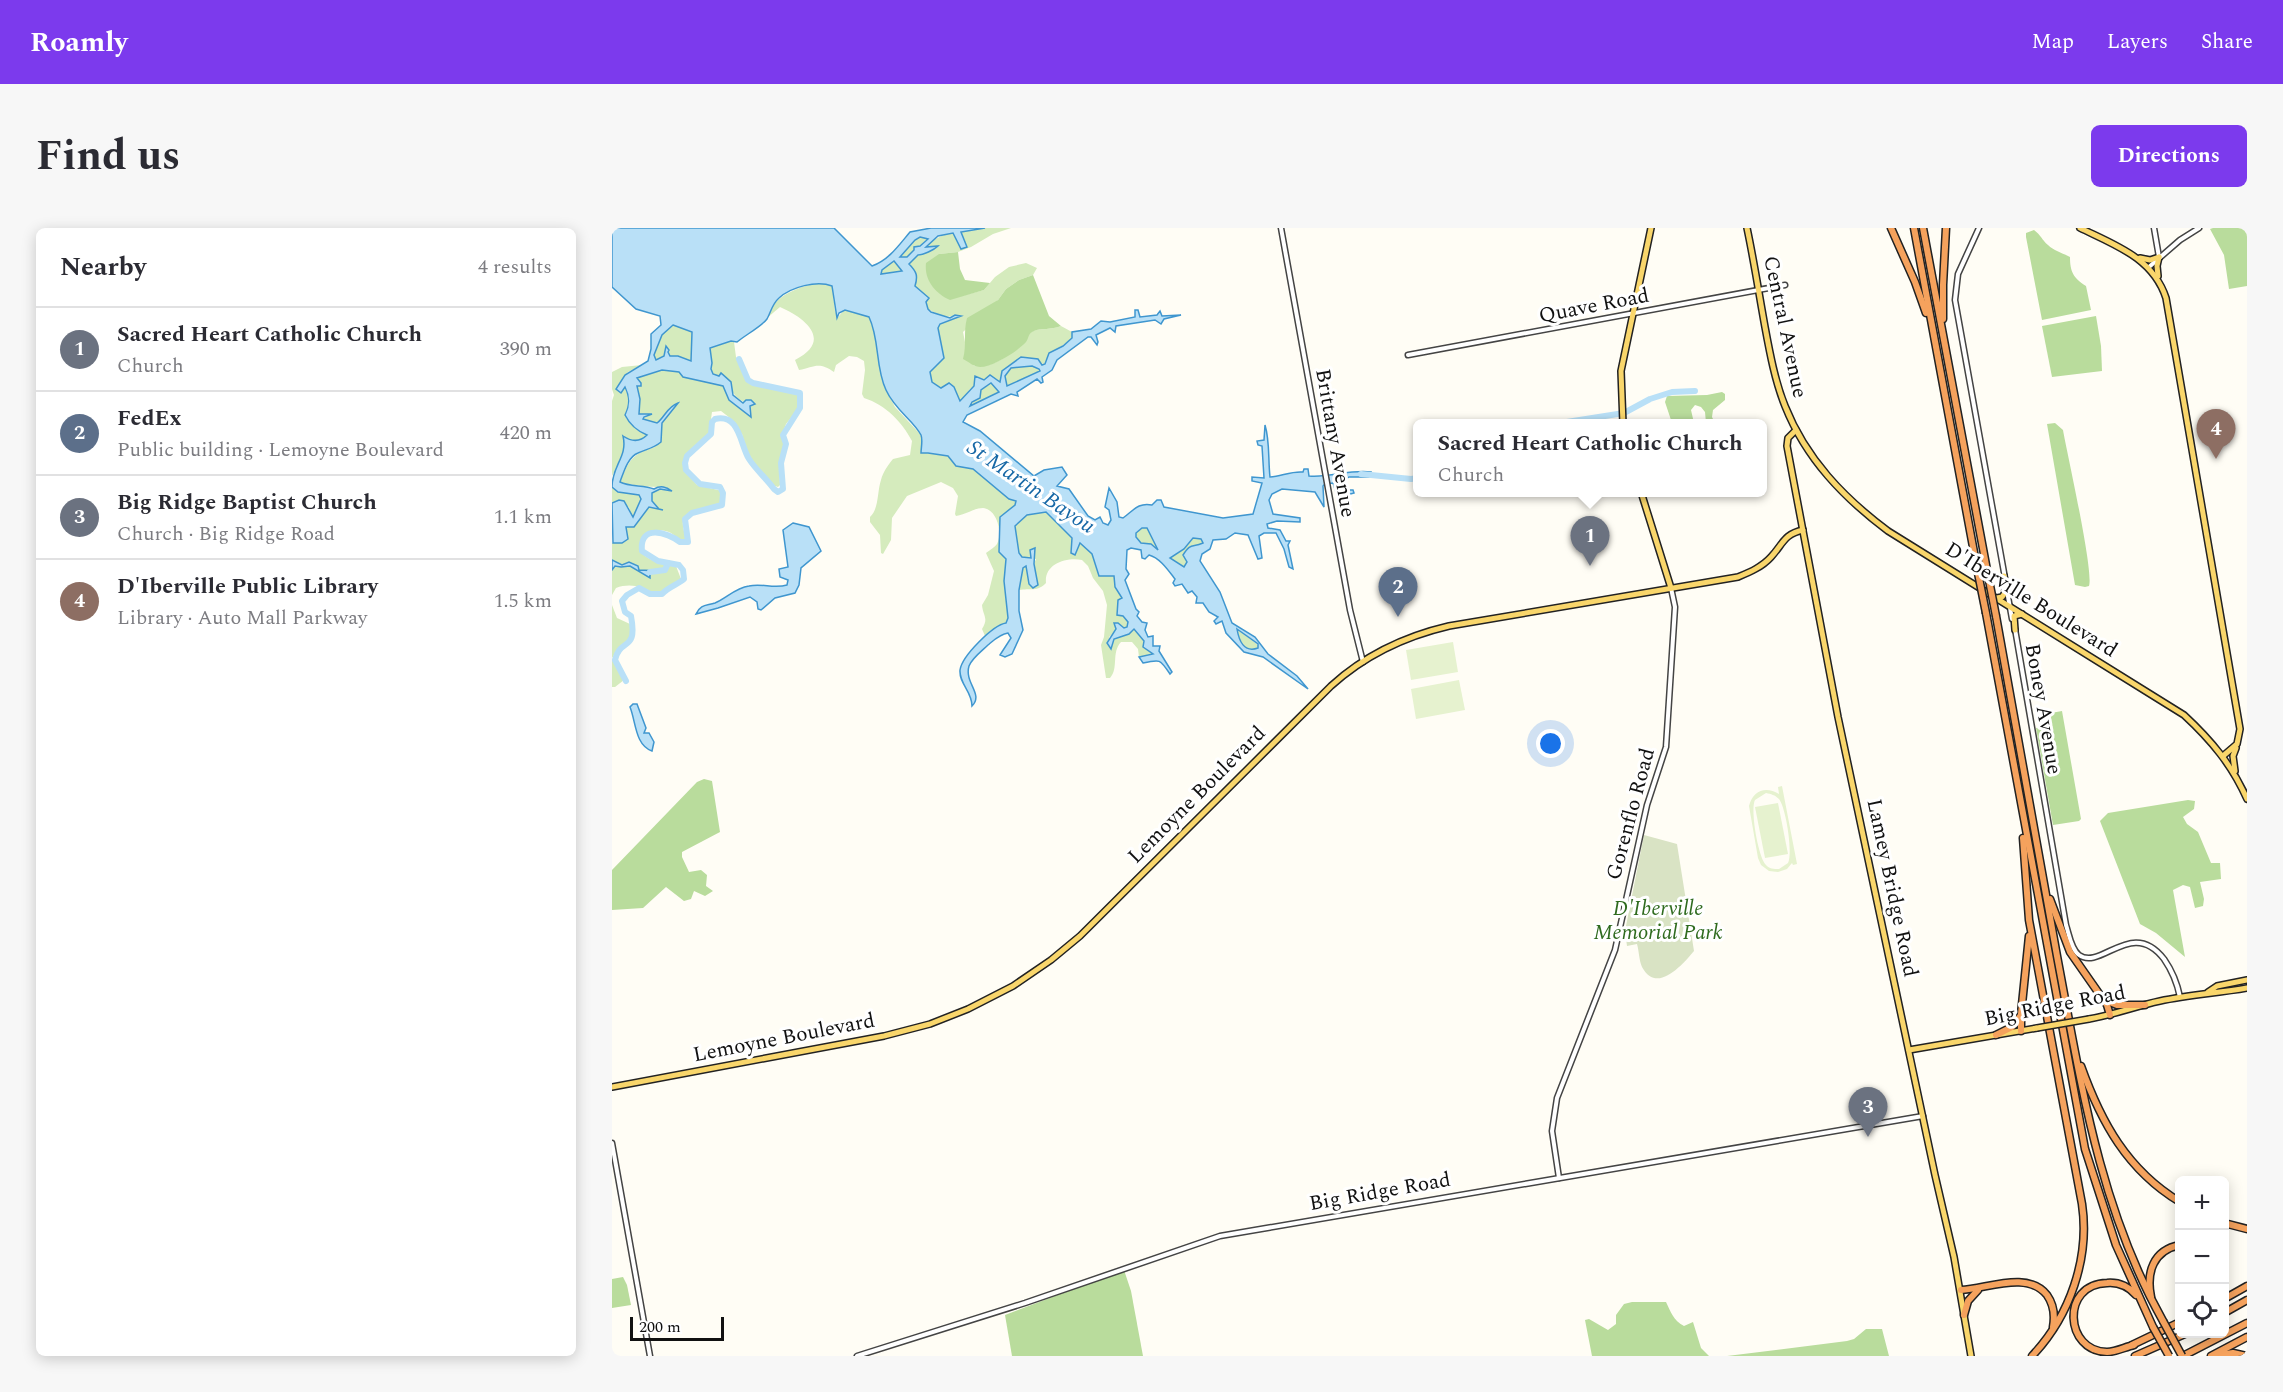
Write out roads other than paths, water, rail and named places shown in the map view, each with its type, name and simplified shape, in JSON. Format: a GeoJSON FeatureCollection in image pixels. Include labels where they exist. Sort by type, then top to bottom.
{"type":"FeatureCollection","features":[{"type":"Feature","properties":{"kind":"highway"},"geometry":{"type":"LineString","coordinates":[[1891,228],[1919,291],[1932,336]]}},
{"type":"Feature","properties":{"kind":"highway"},"geometry":{"type":"LineString","coordinates":[[1914,228],[1932,336],[1986,613],[2085,1149],[2116,1245],[2153,1327],[2169,1356]]}},
{"type":"Feature","properties":{"kind":"highway"},"geometry":{"type":"LineString","coordinates":[[1923,228],[2074,1046],[2103,1178],[2129,1252],[2152,1303],[2182,1356],[2247,1323]]}},
{"type":"Feature","properties":{"kind":"highway"},"geometry":{"type":"LineString","coordinates":[[1945,344],[1942,296],[1946,228]]}},
{"type":"Feature","properties":{"kind":"highway"},"geometry":{"type":"LineString","coordinates":[[2022,814],[2025,887],[2029,920],[2082,1204],[2084,1232],[2079,1269],[2067,1303],[2052,1330],[2032,1356]]}},
{"type":"Feature","properties":{"kind":"highway"},"geometry":{"type":"LineString","coordinates":[[2044,882],[2070,952],[2103,999],[2110,1015]]}},
{"type":"Feature","properties":{"kind":"highway"},"geometry":{"type":"LineString","coordinates":[[2022,1031],[2021,1014],[2029,945],[2029,920]]}},
{"type":"Feature","properties":{"kind":"highway"},"geometry":{"type":"LineString","coordinates":[[2103,999],[2116,1005],[2145,1005]]}},
{"type":"Feature","properties":{"kind":"highway"},"geometry":{"type":"LineString","coordinates":[[1996,1035],[2012,1027],[2021,1014]]}},
{"type":"Feature","properties":{"kind":"highway"},"geometry":{"type":"LineString","coordinates":[[2074,1046],[2089,1092],[2115,1142],[2143,1174],[2175,1198]]}},
{"type":"Feature","properties":{"kind":"highway"},"geometry":{"type":"LineString","coordinates":[[2229,1224],[2247,1229]]}},
{"type":"Feature","properties":{"kind":"highway"},"geometry":{"type":"LineString","coordinates":[[2152,1303],[2149,1282],[2153,1262],[2165,1250],[2175,1247]]}},
{"type":"Feature","properties":{"kind":"highway"},"geometry":{"type":"LineString","coordinates":[[1961,1290],[2016,1282],[2036,1286],[2044,1292],[2052,1306],[2054,1318],[2052,1330]]}},
{"type":"Feature","properties":{"kind":"highway"},"geometry":{"type":"LineString","coordinates":[[2134,1345],[2107,1352],[2095,1350],[2081,1339],[2075,1328],[2073,1316],[2075,1303],[2082,1294],[2097,1284],[2122,1285],[2139,1297]]}},
{"type":"Feature","properties":{"kind":"highway"},"geometry":{"type":"LineString","coordinates":[[2229,1296],[2247,1286]]}},
{"type":"Feature","properties":{"kind":"highway"},"geometry":{"type":"LineString","coordinates":[[1964,1315],[1970,1297],[1981,1288]]}},
{"type":"Feature","properties":{"kind":"highway"},"geometry":{"type":"LineString","coordinates":[[2229,1309],[2247,1300]]}},
{"type":"Feature","properties":{"kind":"highway"},"geometry":{"type":"LineString","coordinates":[[2110,1356],[2175,1324]]}},
{"type":"Feature","properties":{"kind":"highway"},"geometry":{"type":"LineString","coordinates":[[2211,1356],[2247,1337]]}},
{"type":"Feature","properties":{"kind":"highway"},"geometry":{"type":"LineString","coordinates":[[2135,1356],[2176,1338]]}},
{"type":"Feature","properties":{"kind":"highway"},"geometry":{"type":"LineString","coordinates":[[2216,1356],[2233,1353],[2247,1356]]}},
{"type":"Feature","properties":{"kind":"main road"},"geometry":{"type":"LineString","coordinates":[[1623,419],[1621,370],[1651,228]]}},
{"type":"Feature","properties":{"kind":"main road","name":"Central Avenue"},"geometry":{"type":"LineString","coordinates":[[1748,228],[1776,380],[1796,430]]}},
{"type":"Feature","properties":{"kind":"main road"},"geometry":{"type":"LineString","coordinates":[[2080,228],[2146,260],[2159,258],[2158,278],[2168,305],[2240,733],[2233,756],[2236,776]]}},
{"type":"Feature","properties":{"kind":"main road"},"geometry":{"type":"LineString","coordinates":[[2136,256],[2158,278]]}},
{"type":"Feature","properties":{"kind":"main road","name":"Lamey Bridge Road"},"geometry":{"type":"LineString","coordinates":[[1790,418],[1790,435],[1787,446],[1838,717],[1961,1290],[1971,1356]]}},
{"type":"Feature","properties":{"kind":"main road"},"geometry":{"type":"LineString","coordinates":[[1790,435],[1796,430]]}},
{"type":"Feature","properties":{"kind":"main road","name":"D'Iberville Boulevard"},"geometry":{"type":"LineString","coordinates":[[1796,430],[1818,465],[1832,482],[1868,516],[1897,537],[2167,703],[2200,730],[2223,756],[2247,799]]}},
{"type":"Feature","properties":{"kind":"main road","name":"Gorenflo Road"},"geometry":{"type":"LineString","coordinates":[[1643,497],[1671,588]]}},
{"type":"Feature","properties":{"kind":"main road","name":"Lemoyne Boulevard"},"geometry":{"type":"LineString","coordinates":[[612,1087],[906,1031],[968,1009],[1013,986],[1051,960],[1080,936],[1331,686],[1363,662],[1407,639],[1449,626],[1728,579],[1745,574],[1767,561],[1790,534],[1803,530]]}},
{"type":"Feature","properties":{"kind":"main road"},"geometry":{"type":"LineString","coordinates":[[1996,598],[2002,597],[2005,593],[2004,576]]}},
{"type":"Feature","properties":{"kind":"main road"},"geometry":{"type":"LineString","coordinates":[[2015,630],[2014,616],[2022,614]]}},
{"type":"Feature","properties":{"kind":"main road"},"geometry":{"type":"LineString","coordinates":[[2223,756],[2236,744]]}},
{"type":"Feature","properties":{"kind":"main road","name":"Big Ridge Road"},"geometry":{"type":"LineString","coordinates":[[1909,1050],[2110,1015],[2247,980]]}},
{"type":"Feature","properties":{"kind":"main road","name":"Big Ridge Road"},"geometry":{"type":"LineString","coordinates":[[2206,992],[2219,993],[2247,988]]}},
{"type":"Feature","properties":{"kind":"street","name":"Brittany Avenue"},"geometry":{"type":"LineString","coordinates":[[1281,228],[1357,644],[1363,662]]}},
{"type":"Feature","properties":{"kind":"street","name":"Boney Avenue"},"geometry":{"type":"LineString","coordinates":[[1979,228],[1958,274],[1955,300],[2066,925],[2074,948],[2078,954],[2086,957],[2135,942],[2149,945],[2159,952],[2172,969],[2180,998]]}},
{"type":"Feature","properties":{"kind":"street"},"geometry":{"type":"LineString","coordinates":[[2154,228],[2159,258]]}},
{"type":"Feature","properties":{"kind":"street"},"geometry":{"type":"LineString","coordinates":[[2149,267],[2199,228]]}},
{"type":"Feature","properties":{"kind":"street","name":"Quave Road"},"geometry":{"type":"LineString","coordinates":[[1408,355],[1785,285]]}},
{"type":"Feature","properties":{"kind":"street","name":"Gorenflo Road"},"geometry":{"type":"LineString","coordinates":[[1558,1178],[1552,1137],[1552,1118],[1561,1085],[1615,950],[1647,806],[1666,747],[1675,607],[1671,588]]}},
{"type":"Feature","properties":{"kind":"street","name":"Big Ridge Road"},"geometry":{"type":"LineString","coordinates":[[857,1356],[1025,1304],[1220,1236],[1923,1116]]}},
{"type":"Feature","properties":{"kind":"street"},"geometry":{"type":"LineString","coordinates":[[612,1143],[650,1356]]}},
{"type":"Feature","properties":{"kind":"water"},"geometry":{"type":"Polygon","coordinates":[[[612,228],[834,228],[872,266],[889,256],[910,232],[931,228],[985,228],[961,232],[967,247],[961,249],[953,233],[938,236],[926,247],[938,246],[918,255],[909,264],[916,274],[915,286],[929,298],[926,302],[931,312],[950,318],[955,315],[961,316],[940,324],[938,328],[944,358],[930,372],[932,382],[941,388],[949,383],[954,387],[960,401],[974,386],[975,376],[984,380],[990,375],[1000,382],[1002,371],[1021,357],[1038,359],[1042,365],[1045,364],[1049,353],[1072,338],[1072,332],[1091,329],[1101,321],[1110,322],[1135,317],[1135,310],[1138,310],[1140,317],[1157,315],[1160,311],[1162,316],[1181,315],[1164,319],[1161,324],[1155,320],[1116,326],[1115,332],[1110,328],[1096,335],[1097,345],[1091,337],[1088,337],[1057,360],[1052,370],[1042,377],[1043,382],[1037,379],[1017,392],[1018,396],[1011,394],[967,415],[963,422],[980,431],[1034,476],[1044,470],[1062,467],[1067,475],[1057,486],[1069,489],[1088,516],[1095,520],[1100,517],[1103,523],[1108,525],[1111,520],[1109,510],[1105,507],[1109,488],[1117,502],[1119,517],[1123,518],[1139,506],[1152,505],[1157,500],[1161,500],[1164,507],[1223,518],[1253,514],[1262,483],[1252,481],[1252,477],[1264,478],[1262,446],[1258,445],[1257,441],[1264,440],[1265,425],[1270,477],[1303,472],[1304,469],[1308,469],[1309,476],[1371,472],[1369,477],[1349,477],[1343,481],[1342,490],[1353,490],[1354,493],[1343,496],[1343,509],[1333,483],[1323,486],[1324,507],[1315,492],[1282,489],[1272,494],[1269,500],[1273,514],[1300,518],[1300,522],[1277,521],[1267,524],[1268,528],[1280,530],[1286,541],[1290,541],[1288,545],[1293,569],[1289,567],[1276,533],[1264,533],[1259,536],[1262,558],[1258,559],[1248,535],[1235,533],[1226,539],[1213,540],[1210,549],[1202,554],[1200,561],[1220,592],[1232,623],[1255,637],[1268,654],[1297,676],[1308,689],[1263,657],[1244,652],[1226,633],[1222,621],[1216,624],[1214,621],[1218,617],[1209,612],[1203,603],[1196,603],[1197,597],[1192,591],[1188,593],[1182,584],[1175,586],[1173,583],[1175,579],[1164,565],[1149,555],[1145,559],[1142,558],[1141,550],[1131,548],[1127,550],[1126,569],[1129,574],[1125,580],[1139,612],[1137,616],[1142,622],[1147,623],[1145,630],[1148,637],[1153,636],[1153,646],[1160,646],[1159,651],[1172,672],[1170,674],[1159,661],[1143,663],[1139,657],[1153,654],[1143,647],[1144,641],[1134,629],[1129,634],[1114,639],[1111,649],[1107,643],[1116,629],[1114,623],[1124,628],[1127,627],[1128,622],[1123,616],[1117,615],[1118,600],[1122,598],[1115,587],[1114,576],[1099,576],[1092,554],[1080,543],[1075,555],[1071,553],[1072,538],[1046,512],[1027,515],[1015,526],[1019,553],[1022,557],[1031,558],[1030,550],[1035,548],[1034,564],[1038,585],[1033,588],[1029,584],[1026,566],[1023,568],[1019,590],[1019,611],[1023,630],[1012,654],[1005,657],[1000,655],[1011,638],[1008,633],[988,645],[970,663],[969,678],[976,697],[972,706],[970,696],[961,679],[960,670],[966,657],[979,642],[994,629],[1006,623],[1008,618],[1004,581],[1006,559],[999,552],[1000,517],[1015,505],[1016,501],[1009,499],[973,469],[956,466],[948,456],[921,453],[921,435],[886,390],[869,317],[845,310],[839,313],[837,318],[832,286],[826,284],[812,284],[784,294],[773,305],[767,319],[757,328],[737,342],[731,341],[710,348],[713,374],[719,376],[721,373],[731,382],[733,395],[743,403],[751,400],[755,404],[750,406],[751,417],[729,400],[723,386],[683,377],[679,372],[662,370],[637,378],[641,383],[641,386],[637,386],[640,399],[639,414],[652,414],[643,419],[657,423],[671,407],[678,403],[662,423],[661,442],[635,455],[627,465],[620,482],[654,489],[663,487],[672,491],[660,489],[652,493],[652,501],[663,510],[649,507],[634,527],[626,527],[628,539],[622,543],[613,543],[612,503],[619,500],[624,501],[633,517],[641,499],[639,495],[618,492],[612,487],[614,473],[622,456],[623,436],[636,440],[647,435],[634,427],[625,415],[629,401],[625,387],[621,393],[616,389],[625,375],[648,361],[651,334],[661,325],[660,316],[636,309],[612,287],[612,228]],[[920,237],[915,240],[900,257],[907,257],[914,247],[920,246],[928,239],[920,237]],[[894,261],[882,270],[881,274],[902,271],[894,261]],[[673,325],[662,335],[654,355],[656,360],[664,356],[666,346],[670,356],[678,356],[691,361],[692,332],[673,325]],[[1032,366],[1011,368],[1005,376],[1007,386],[1040,371],[1032,366]],[[991,383],[981,390],[980,398],[972,402],[970,406],[999,392],[991,383]],[[1142,528],[1136,533],[1141,543],[1151,544],[1158,550],[1147,528],[1142,528]],[[1193,538],[1184,549],[1170,558],[1184,567],[1187,562],[1183,555],[1190,547],[1203,543],[1201,539],[1193,538]],[[1237,629],[1239,638],[1249,649],[1258,648],[1258,644],[1237,629]]]}},
{"type":"Feature","properties":{"kind":"water"},"geometry":{"type":"Polygon","coordinates":[[[793,523],[809,527],[821,551],[801,568],[799,585],[795,593],[775,598],[761,610],[758,609],[757,602],[750,597],[696,614],[702,607],[715,603],[744,587],[787,585],[788,580],[780,577],[779,569],[788,567],[783,530],[793,523]]]}},
{"type":"Feature","properties":{"kind":"water"},"geometry":{"type":"Polygon","coordinates":[[[612,560],[622,565],[629,562],[638,566],[639,570],[663,571],[650,573],[650,578],[630,566],[615,566],[612,570],[612,560]]]}},
{"type":"Feature","properties":{"kind":"water"},"geometry":{"type":"Polygon","coordinates":[[[637,704],[646,728],[644,733],[649,733],[654,742],[652,751],[642,744],[639,738],[630,707],[637,704]]]}},
{"type":"Feature","properties":{"kind":"waterway"},"geometry":{"type":"LineString","coordinates":[[626,681],[615,660],[617,653],[630,640],[633,628],[631,616],[625,612],[622,601],[639,588],[650,594],[662,594],[684,579],[683,570],[679,565],[658,561],[642,551],[642,542],[649,534],[655,533],[668,535],[680,542],[688,542],[685,519],[692,513],[722,505],[723,493],[720,487],[700,484],[686,470],[685,463],[687,456],[711,434],[712,422],[723,418],[730,421],[738,432],[752,463],[774,489],[778,492],[783,489],[781,463],[786,444],[783,435],[800,408],[800,393],[753,383],[748,380],[739,359]]}},
{"type":"Feature","properties":{"kind":"waterway","name":"St Martin Bayou"},"geometry":{"type":"LineString","coordinates":[[1586,419],[1624,413],[1650,399],[1672,392],[1695,391]]}},
{"type":"Feature","properties":{"kind":"waterway","name":"St Martin Bayou"},"geometry":{"type":"LineString","coordinates":[[1361,474],[1413,479]]}},
{"type":"Feature","properties":{"kind":"waterway"},"geometry":{"type":"LineString","coordinates":[[650,572],[665,570],[668,563]]}},
{"type":"Feature","properties":{"kind":"place","name":"D'Iberville Public Library"},"geometry":{"type":"Point","coordinates":[2216,459]}},
{"type":"Feature","properties":{"kind":"place","name":"Sacred Heart Catholic Church"},"geometry":{"type":"Point","coordinates":[1590,566]}},
{"type":"Feature","properties":{"kind":"place","name":"FedEx"},"geometry":{"type":"Point","coordinates":[1398,617]}},
{"type":"Feature","properties":{"kind":"place","name":"Big Ridge Baptist Church"},"geometry":{"type":"Point","coordinates":[1868,1137]}},
{"type":"Feature","properties":{"kind":"park label","name":"D'Iberville Memorial Park"},"geometry":{"type":"Point","coordinates":[1658,921]}}]}
